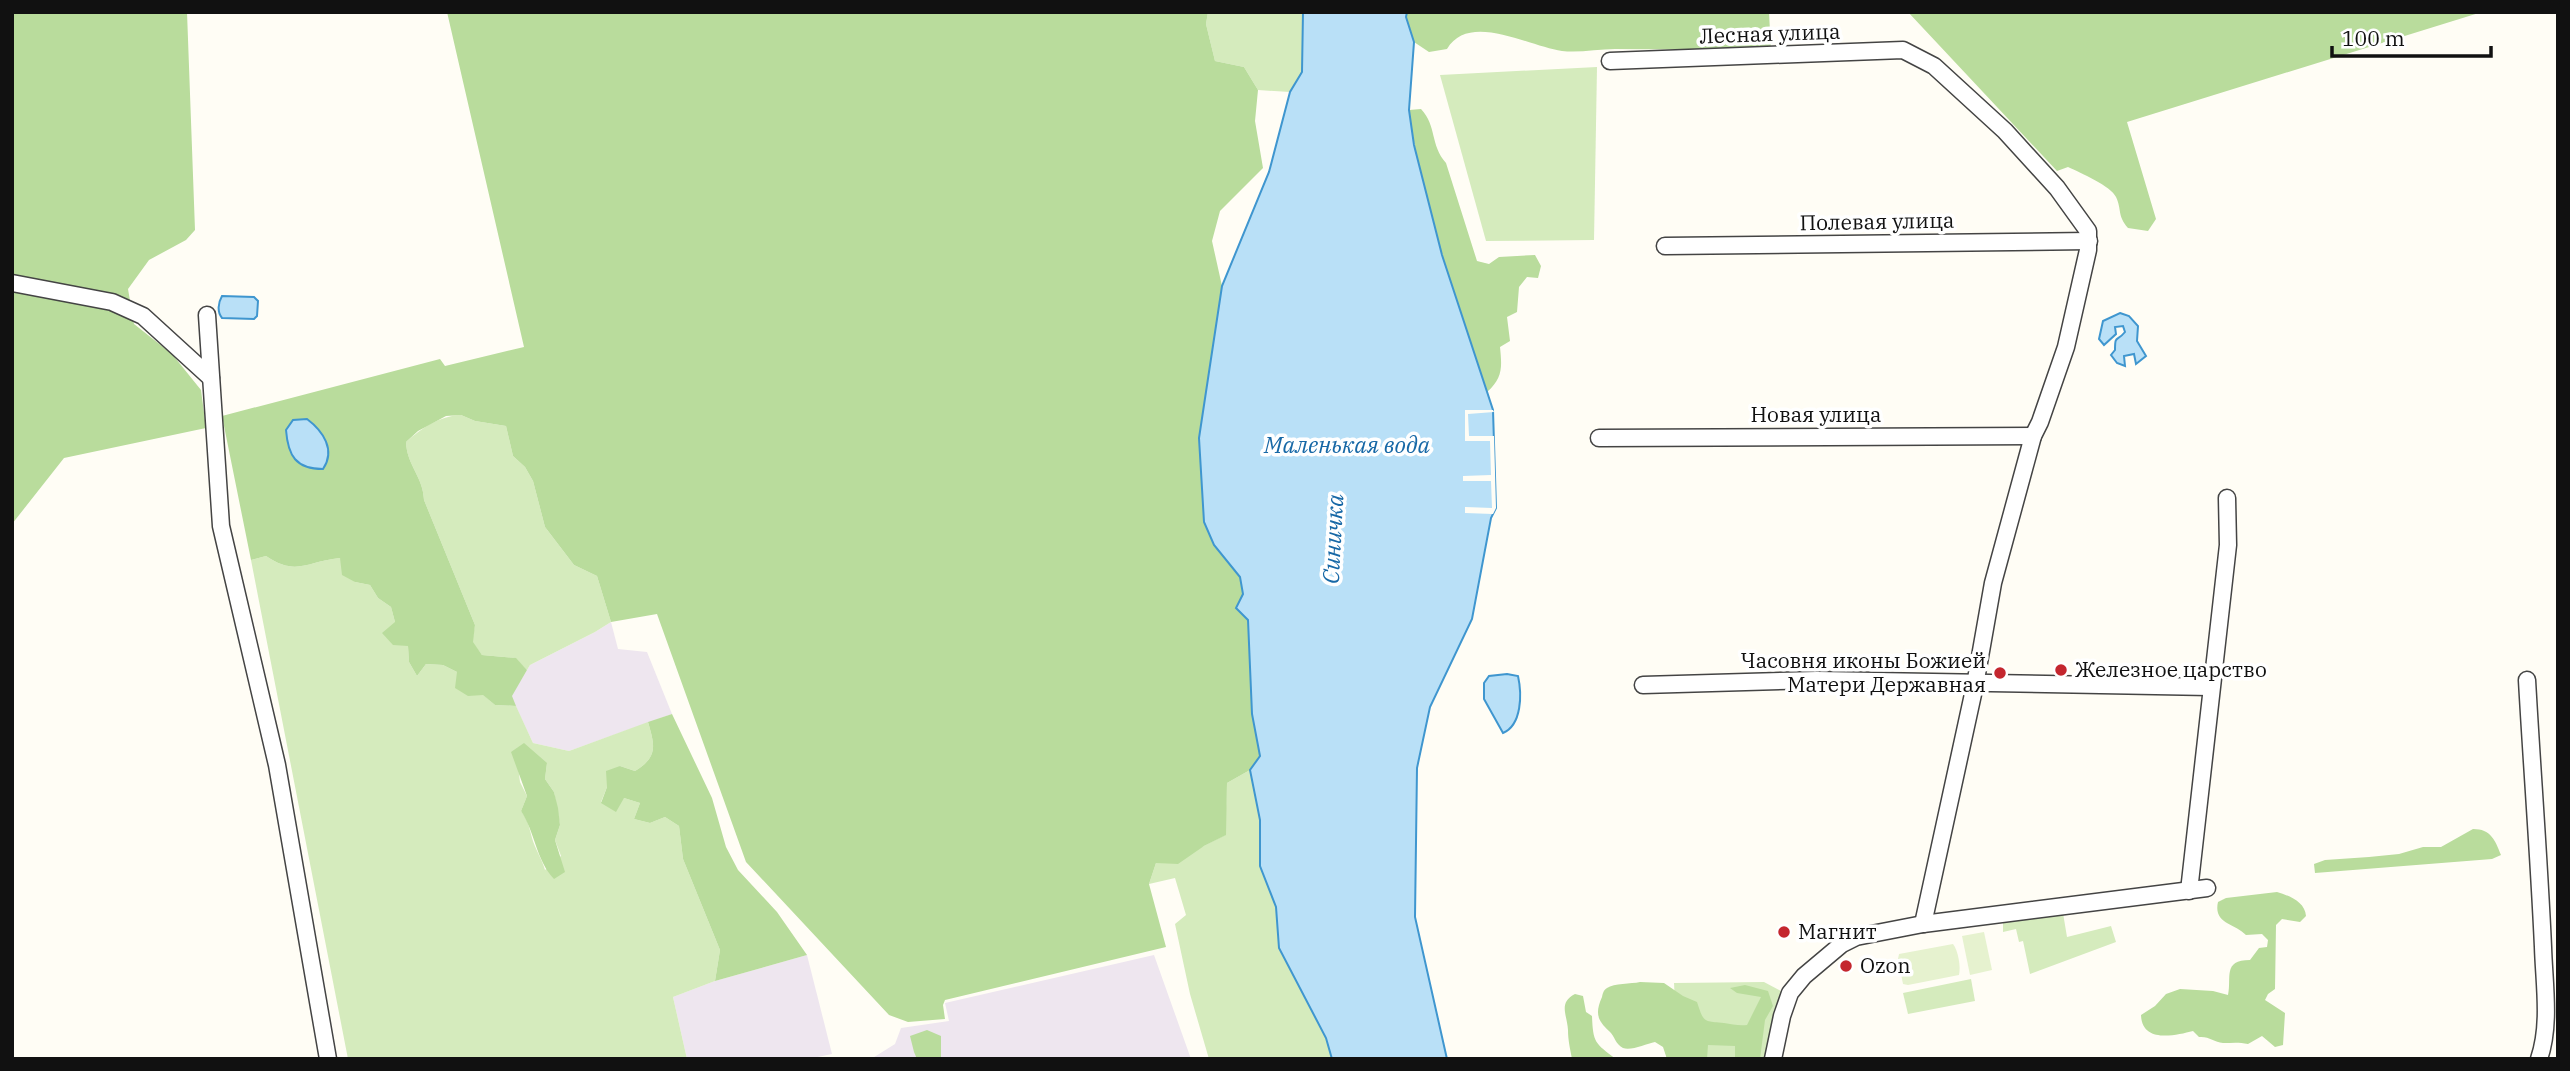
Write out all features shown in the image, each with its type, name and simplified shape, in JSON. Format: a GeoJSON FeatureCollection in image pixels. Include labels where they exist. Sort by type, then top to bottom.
{"type":"FeatureCollection","features":[{"type":"Feature","properties":{"kind":"street","name":"Лесная улица"},"geometry":{"type":"LineString","coordinates":[[1610,61],[1903,50],[1934,66],[2005,131],[2057,188],[2088,231],[2089,245]]}},
{"type":"Feature","properties":{"kind":"street","name":"Полевая улица"},"geometry":{"type":"LineString","coordinates":[[1665,246],[2089,245]]}},
{"type":"Feature","properties":{"kind":"street"},"geometry":{"type":"LineString","coordinates":[[1923,924],[1975,685],[1993,583],[2033,436],[2066,347],[2089,245]]}},
{"type":"Feature","properties":{"kind":"street"},"geometry":{"type":"LineString","coordinates":[[12,283],[112,302],[143,316],[211,378]]}},
{"type":"Feature","properties":{"kind":"street"},"geometry":{"type":"LineString","coordinates":[[207,314],[221,526],[277,765],[328,1059]]}},
{"type":"Feature","properties":{"kind":"street","name":"Новая улица"},"geometry":{"type":"LineString","coordinates":[[1599,438],[2033,436]]}},
{"type":"Feature","properties":{"kind":"street"},"geometry":{"type":"LineString","coordinates":[[2189,891],[2228,545],[2227,498]]}},
{"type":"Feature","properties":{"kind":"street"},"geometry":{"type":"LineString","coordinates":[[1643,685],[1817,680],[1975,685],[2210,687]]}},
{"type":"Feature","properties":{"kind":"street"},"geometry":{"type":"LineString","coordinates":[[2527,680],[2540,873],[2545,1007],[2539,1059]]}},
{"type":"Feature","properties":{"kind":"street"},"geometry":{"type":"LineString","coordinates":[[1773,1059],[1787,998],[1804,976],[1845,942],[1887,929],[2207,888]]}},
{"type":"Feature","properties":{"kind":"shaded area"},"geometry":{"type":"Polygon","coordinates":[[[611,622],[618,649],[647,652],[672,714],[569,751],[533,743],[511,696],[530,665],[611,622]]]}},
{"type":"Feature","properties":{"kind":"shaded area"},"geometry":{"type":"Polygon","coordinates":[[[807,955],[832,1054],[808,1059],[687,1059],[673,997],[715,981],[807,955]]]}},
{"type":"Feature","properties":{"kind":"shaded area"},"geometry":{"type":"Polygon","coordinates":[[[1154,955],[1191,1059],[871,1059],[895,1044],[901,1028],[949,1021],[945,1003],[1154,955]]]}},
{"type":"Feature","properties":{"kind":"green space"},"geometry":{"type":"Polygon","coordinates":[[[12,12],[187,12],[195,230],[186,240],[149,260],[128,289],[134,324],[172,354],[201,390],[206,428],[64,458],[12,524],[12,12]]]}},
{"type":"Feature","properties":{"kind":"green space"},"geometry":{"type":"Polygon","coordinates":[[[447,12],[1208,12],[1206,24],[1215,61],[1244,67],[1258,90],[1255,121],[1263,168],[1220,211],[1212,241],[1222,286],[1199,438],[1214,545],[1240,576],[1248,620],[1252,714],[1260,756],[1250,770],[1227,783],[1226,835],[1178,864],[1156,863],[1149,884],[1166,947],[945,1000],[945,1019],[908,1022],[889,1015],[746,862],[657,614],[611,622],[597,576],[574,565],[545,527],[533,481],[525,467],[513,456],[506,426],[475,421],[461,415],[446,416],[418,431],[406,442],[424,500],[475,625],[473,642],[482,655],[516,658],[527,670],[512,696],[516,706],[495,705],[483,695],[468,696],[455,688],[457,672],[443,665],[426,664],[417,676],[409,662],[408,646],[393,645],[382,633],[395,622],[391,607],[378,598],[370,585],[355,582],[342,575],[340,558],[294,567],[266,556],[251,560],[222,416],[440,359],[445,366],[524,347],[447,12]]]}},
{"type":"Feature","properties":{"kind":"green space"},"geometry":{"type":"Polygon","coordinates":[[[1208,12],[1303,12],[1302,72],[1290,92],[1258,90],[1244,67],[1215,61],[1206,24],[1208,12]]]}},
{"type":"Feature","properties":{"kind":"green space"},"geometry":{"type":"Polygon","coordinates":[[[1407,12],[1769,12],[1771,51],[1562,51],[1485,32],[1470,33],[1457,38],[1447,49],[1429,52],[1414,42],[1406,17],[1407,12]]]}},
{"type":"Feature","properties":{"kind":"green space"},"geometry":{"type":"Polygon","coordinates":[[[1908,12],[2482,12],[2127,122],[2156,219],[2148,231],[2128,228],[2122,220],[2116,197],[2102,184],[2068,167],[2057,171],[1908,12]]]}},
{"type":"Feature","properties":{"kind":"green space"},"geometry":{"type":"Polygon","coordinates":[[[1597,67],[1594,240],[1486,241],[1440,75],[1597,67]]]}},
{"type":"Feature","properties":{"kind":"green space"},"geometry":{"type":"Polygon","coordinates":[[[1421,109],[1446,163],[1477,261],[1489,264],[1499,257],[1535,255],[1541,266],[1538,278],[1527,277],[1519,287],[1517,312],[1507,317],[1510,341],[1500,347],[1500,372],[1487,392],[1422,182],[1409,110],[1421,109]]]}},
{"type":"Feature","properties":{"kind":"green space"},"geometry":{"type":"Polygon","coordinates":[[[461,415],[475,421],[506,426],[513,456],[525,467],[533,481],[545,527],[574,565],[597,576],[611,622],[530,665],[527,670],[515,658],[482,655],[472,642],[475,625],[424,500],[421,484],[407,450],[406,442],[425,428],[438,420],[461,415]]]}},
{"type":"Feature","properties":{"kind":"green space"},"geometry":{"type":"Polygon","coordinates":[[[266,556],[294,567],[340,558],[355,582],[370,585],[378,598],[391,607],[395,622],[408,645],[409,662],[417,676],[426,664],[443,665],[457,672],[495,705],[516,706],[533,743],[569,751],[648,722],[653,744],[651,756],[635,771],[620,766],[601,802],[624,798],[640,803],[634,819],[650,823],[665,817],[679,826],[683,859],[720,950],[715,981],[673,997],[687,1059],[348,1059],[251,560],[266,556]],[[547,763],[518,766],[520,782],[527,796],[521,811],[545,870],[561,856],[555,840],[560,825],[554,792],[545,779],[547,763]]]}},
{"type":"Feature","properties":{"kind":"green space"},"geometry":{"type":"Polygon","coordinates":[[[672,714],[712,798],[726,847],[738,870],[777,912],[807,955],[715,981],[720,950],[683,859],[679,826],[665,817],[650,823],[634,819],[640,803],[624,798],[616,812],[601,803],[607,787],[606,771],[620,766],[635,771],[648,761],[653,744],[648,722],[672,714]]]}},
{"type":"Feature","properties":{"kind":"green space"},"geometry":{"type":"Polygon","coordinates":[[[524,743],[547,763],[545,779],[554,792],[558,808],[560,825],[555,840],[565,872],[554,879],[543,863],[521,811],[527,796],[511,752],[524,743]]]}},
{"type":"Feature","properties":{"kind":"green space"},"geometry":{"type":"Polygon","coordinates":[[[1250,770],[1260,820],[1260,866],[1276,907],[1279,948],[1326,1038],[1332,1059],[1209,1059],[1190,994],[1175,924],[1186,915],[1175,878],[1149,884],[1156,863],[1204,846],[1225,835],[1227,783],[1250,770]]]}},
{"type":"Feature","properties":{"kind":"green space"},"geometry":{"type":"Polygon","coordinates":[[[2473,829],[2488,833],[2501,855],[2492,859],[2315,873],[2314,864],[2325,860],[2399,854],[2423,847],[2441,847],[2473,829]]]}},
{"type":"Feature","properties":{"kind":"green space"},"geometry":{"type":"Polygon","coordinates":[[[2277,892],[2300,903],[2306,916],[2300,922],[2282,919],[2276,925],[2275,989],[2265,1000],[2285,1013],[2283,1045],[2275,1047],[2262,1036],[2248,1044],[2223,1043],[2199,1037],[2193,1031],[2168,1036],[2153,1034],[2147,1030],[2141,1015],[2155,1006],[2166,994],[2180,989],[2213,991],[2228,995],[2230,971],[2235,963],[2250,960],[2259,948],[2267,947],[2268,940],[2262,934],[2246,935],[2222,919],[2217,909],[2218,902],[2226,898],[2277,892]]]}},
{"type":"Feature","properties":{"kind":"green space"},"geometry":{"type":"Polygon","coordinates":[[[2063,913],[2067,937],[2111,926],[2116,942],[2030,974],[2023,941],[2019,942],[2016,929],[2003,932],[2003,922],[2063,913]]]}},
{"type":"Feature","properties":{"kind":"green space"},"geometry":{"type":"Polygon","coordinates":[[[1984,932],[1992,970],[1970,975],[1962,936],[1984,932]]]}},
{"type":"Feature","properties":{"kind":"green space"},"geometry":{"type":"Polygon","coordinates":[[[1953,944],[1959,959],[1959,975],[1903,984],[1899,954],[1953,944]]]}},
{"type":"Feature","properties":{"kind":"green space"},"geometry":{"type":"Polygon","coordinates":[[[1971,979],[1975,1001],[1908,1014],[1903,993],[1971,979]]]}},
{"type":"Feature","properties":{"kind":"green space"},"geometry":{"type":"Polygon","coordinates":[[[1640,982],[1664,983],[1697,1002],[1705,1020],[1738,1025],[1747,1025],[1761,997],[1737,993],[1730,988],[1745,985],[1768,991],[1773,1006],[1765,1020],[1760,1059],[1735,1059],[1735,1046],[1708,1045],[1707,1059],[1667,1059],[1663,1047],[1655,1042],[1630,1049],[1623,1048],[1600,1020],[1600,1003],[1604,991],[1610,986],[1640,982]]]}},
{"type":"Feature","properties":{"kind":"green space"},"geometry":{"type":"Polygon","coordinates":[[[1764,982],[1781,991],[1765,1059],[1678,1059],[1674,983],[1764,982]]]}},
{"type":"Feature","properties":{"kind":"green space"},"geometry":{"type":"Polygon","coordinates":[[[1575,994],[1583,996],[1586,1012],[1592,1016],[1596,1042],[1616,1059],[1572,1059],[1565,1005],[1575,994]]]}},
{"type":"Feature","properties":{"kind":"green space"},"geometry":{"type":"Polygon","coordinates":[[[927,1030],[941,1036],[941,1059],[917,1059],[910,1036],[927,1030]]]}},
{"type":"Feature","properties":{"kind":"water","name":"Маленькая вода"},"geometry":{"type":"Polygon","coordinates":[[[1303,12],[1407,12],[1406,17],[1414,42],[1409,110],[1414,145],[1442,255],[1493,410],[1496,508],[1491,518],[1472,619],[1430,707],[1417,768],[1415,917],[1447,1059],[1332,1059],[1326,1038],[1279,948],[1276,907],[1260,866],[1260,820],[1250,770],[1260,756],[1252,714],[1248,620],[1236,608],[1243,594],[1240,577],[1214,545],[1204,522],[1199,438],[1222,286],[1269,172],[1290,92],[1302,72],[1303,12]]]}},
{"type":"Feature","properties":{"kind":"water"},"geometry":{"type":"Polygon","coordinates":[[[222,296],[254,297],[258,301],[257,316],[254,319],[222,318],[219,307],[222,296]]]}},
{"type":"Feature","properties":{"kind":"water"},"geometry":{"type":"Polygon","coordinates":[[[2120,313],[2129,316],[2138,326],[2137,341],[2146,356],[2136,364],[2134,354],[2124,356],[2125,366],[2117,363],[2111,355],[2115,350],[2116,340],[2125,332],[2123,326],[2115,327],[2116,334],[2104,345],[2099,339],[2103,321],[2120,313]]]}},
{"type":"Feature","properties":{"kind":"water"},"geometry":{"type":"Polygon","coordinates":[[[307,419],[326,441],[328,455],[323,469],[306,467],[291,454],[286,430],[293,420],[307,419]]]}},
{"type":"Feature","properties":{"kind":"water"},"geometry":{"type":"Polygon","coordinates":[[[1489,676],[1518,676],[1520,700],[1514,723],[1503,733],[1484,699],[1484,683],[1489,676]]]}},
{"type":"Feature","properties":{"kind":"pier"},"geometry":{"type":"Polygon","coordinates":[[[1465,410],[1494,412],[1468,414],[1469,436],[1494,436],[1496,508],[1493,514],[1465,513],[1465,507],[1492,508],[1491,481],[1463,481],[1463,476],[1491,475],[1490,441],[1465,441],[1465,410]]]}},
{"type":"Feature","properties":{"kind":"place","name":"Железное царство"},"geometry":{"type":"Point","coordinates":[2061,670]}},
{"type":"Feature","properties":{"kind":"place","name":"Часовня иконы Божией Матери Державная"},"geometry":{"type":"Point","coordinates":[2000,673]}},
{"type":"Feature","properties":{"kind":"place","name":"Магнит"},"geometry":{"type":"Point","coordinates":[1784,932]}},
{"type":"Feature","properties":{"kind":"place","name":"Ozon"},"geometry":{"type":"Point","coordinates":[1846,966]}},
{"type":"Feature","properties":{"kind":"water label","name":"Синичка"},"geometry":{"type":"Point","coordinates":[1333,539]}}]}
